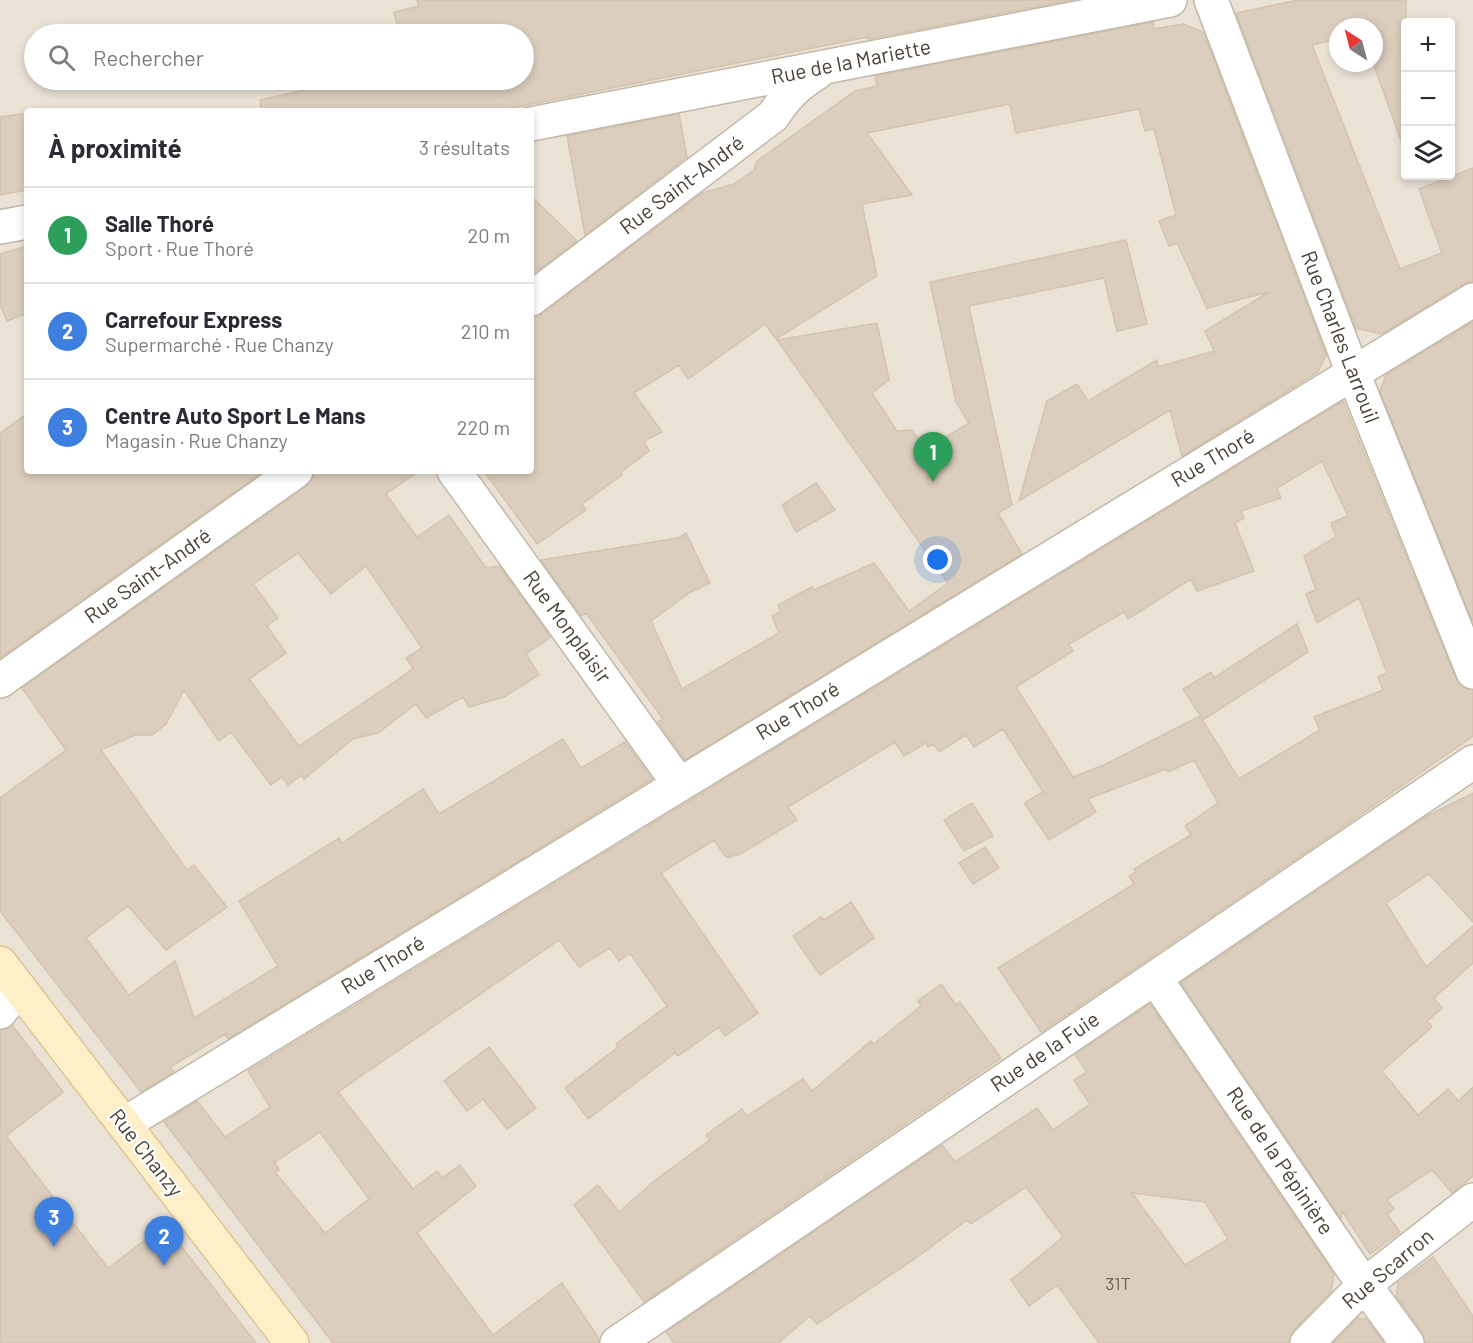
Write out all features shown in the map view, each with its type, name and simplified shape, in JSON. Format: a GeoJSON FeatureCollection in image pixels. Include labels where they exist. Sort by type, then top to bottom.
{"type":"FeatureCollection","features":[{"type":"Feature","properties":{"kind":"main road","name":"Rue Chanzy"},"geometry":{"type":"LineString","coordinates":[[6,987],[124,1124],[292,1343]]}},
{"type":"Feature","properties":{"kind":"street","name":"Rue Charles Larrouil"},"geometry":{"type":"LineString","coordinates":[[1211,0],[1353,373],[1473,672]]}},
{"type":"Feature","properties":{"kind":"street","name":"Rue de la Mariette"},"geometry":{"type":"LineString","coordinates":[[534,123],[1164,1]]}},
{"type":"Feature","properties":{"kind":"street","name":"Rue Saint-André"},"geometry":{"type":"LineString","coordinates":[[534,297],[773,116],[785,98],[801,82],[828,66]]}},
{"type":"Feature","properties":{"kind":"street"},"geometry":{"type":"LineString","coordinates":[[0,227],[24,223]]}},
{"type":"Feature","properties":{"kind":"street","name":"Rue Thoré"},"geometry":{"type":"LineString","coordinates":[[124,1124],[1473,300]]}},
{"type":"Feature","properties":{"kind":"street","name":"Rue Saint-André"},"geometry":{"type":"LineString","coordinates":[[0,681],[292,474]]}},
{"type":"Feature","properties":{"kind":"street","name":"Rue Monplaisir"},"geometry":{"type":"LineString","coordinates":[[456,474],[679,784]]}},
{"type":"Feature","properties":{"kind":"street","name":"Rue de la Fuie"},"geometry":{"type":"LineString","coordinates":[[617,1343],[1473,762]]}},
{"type":"Feature","properties":{"kind":"street","name":"Rue de la Pépinière"},"geometry":{"type":"LineString","coordinates":[[1155,978],[1364,1285],[1407,1343]]}},
{"type":"Feature","properties":{"kind":"street","name":"Rue Scarron"},"geometry":{"type":"LineString","coordinates":[[1307,1343],[1364,1285],[1473,1200]]}},
{"type":"Feature","properties":{"kind":"shaded area"},"geometry":{"type":"Polygon","coordinates":[[[0,0],[1473,0],[1473,1343],[0,1343],[0,0]]]}},
{"type":"Feature","properties":{"kind":"building"},"geometry":{"type":"Polygon","coordinates":[[[417,0],[1072,0],[868,39],[868,37],[512,108],[261,108],[260,100],[304,90],[534,90],[534,24],[397,24],[394,12],[419,6],[417,0]]]}},
{"type":"Feature","properties":{"kind":"building"},"geometry":{"type":"Polygon","coordinates":[[[1298,0],[1406,0],[1406,18],[1401,18],[1401,140],[1376,72],[1383,72],[1383,18],[1329,18],[1329,41],[1312,45],[1400,269],[1442,253],[1419,189],[1442,180],[1455,180],[1455,175],[1473,168],[1473,281],[1463,284],[1382,334],[1356,328],[1236,13],[1298,0]]]}},
{"type":"Feature","properties":{"kind":"building"},"geometry":{"type":"Polygon","coordinates":[[[1153,22],[1154,29],[1183,24],[1203,32],[1326,355],[1318,372],[1182,456],[1170,410],[1019,501],[1047,401],[1077,384],[1088,401],[1157,360],[1158,367],[1214,351],[1205,331],[1269,292],[1207,308],[1177,243],[1169,246],[1159,221],[1176,215],[1154,129],[1145,131],[1139,109],[1016,133],[1010,104],[867,133],[912,195],[862,204],[877,276],[776,339],[765,324],[688,379],[679,365],[634,393],[662,432],[644,441],[649,451],[621,472],[622,475],[582,504],[586,510],[537,544],[486,474],[534,474],[534,316],[542,314],[702,193],[734,184],[754,170],[757,161],[855,91],[877,86],[875,76],[1153,22]]]}},
{"type":"Feature","properties":{"kind":"building"},"geometry":{"type":"Polygon","coordinates":[[[24,113],[24,191],[0,195],[0,117],[24,113]]]}},
{"type":"Feature","properties":{"kind":"building"},"geometry":{"type":"Polygon","coordinates":[[[679,114],[687,157],[585,235],[567,136],[679,114]]]}},
{"type":"Feature","properties":{"kind":"building"},"geometry":{"type":"Polygon","coordinates":[[[534,199],[577,241],[534,273],[534,199]]]}},
{"type":"Feature","properties":{"kind":"building"},"geometry":{"type":"Polygon","coordinates":[[[1126,240],[1147,324],[1117,331],[1104,278],[969,306],[1012,505],[998,513],[1022,554],[685,760],[658,722],[663,719],[586,613],[581,616],[541,560],[678,538],[686,533],[710,583],[689,593],[651,621],[682,689],[779,633],[772,616],[781,611],[778,605],[812,587],[814,590],[874,563],[909,611],[948,583],[777,340],[877,323],[889,380],[872,393],[897,431],[911,430],[928,448],[969,423],[956,402],[930,282],[1126,240]]]}},
{"type":"Feature","properties":{"kind":"building"},"geometry":{"type":"Polygon","coordinates":[[[24,247],[24,314],[7,321],[0,305],[0,254],[24,247]]]}},
{"type":"Feature","properties":{"kind":"building"},"geometry":{"type":"Polygon","coordinates":[[[1473,322],[1473,622],[1380,391],[1386,375],[1473,322]]]}},
{"type":"Feature","properties":{"kind":"building"},"geometry":{"type":"Polygon","coordinates":[[[1343,401],[1456,679],[1462,687],[1473,690],[1473,736],[1330,836],[1041,1032],[998,968],[1134,884],[1129,876],[1136,872],[1134,869],[1191,835],[1185,826],[1218,803],[1194,760],[1168,772],[1166,769],[1088,799],[1096,812],[1049,840],[1024,803],[1043,792],[1003,729],[974,747],[966,735],[939,752],[934,744],[928,747],[926,743],[904,756],[895,742],[788,807],[797,820],[737,856],[736,854],[729,858],[725,856],[714,840],[661,873],[758,1013],[725,1036],[719,1027],[678,1056],[675,1053],[588,1119],[565,1088],[618,1047],[616,1044],[667,1006],[630,953],[619,961],[610,948],[579,967],[559,940],[338,1092],[413,1189],[437,1171],[442,1178],[460,1165],[476,1186],[417,1233],[493,1335],[562,1283],[599,1339],[598,1343],[333,1343],[164,1122],[197,1101],[225,1137],[270,1107],[248,1071],[1343,401]],[[1322,461],[1277,488],[1281,498],[1241,511],[1244,518],[1235,523],[1254,571],[1197,591],[1191,579],[1128,619],[1124,612],[1069,644],[1073,651],[1016,687],[1073,777],[1106,764],[1200,716],[1239,779],[1320,730],[1314,717],[1383,690],[1378,677],[1387,673],[1359,598],[1317,623],[1306,594],[1316,590],[1304,556],[1336,537],[1331,523],[1348,516],[1322,461]],[[320,1132],[275,1162],[279,1170],[275,1172],[325,1233],[369,1199],[320,1132]]]}},
{"type":"Feature","properties":{"kind":"building"},"geometry":{"type":"Polygon","coordinates":[[[24,416],[24,474],[260,474],[0,658],[0,433],[24,416]]]}},
{"type":"Feature","properties":{"kind":"building"},"geometry":{"type":"Polygon","coordinates":[[[314,474],[415,474],[386,494],[417,537],[449,515],[486,568],[499,566],[551,637],[526,654],[539,675],[504,697],[469,707],[463,697],[426,718],[416,704],[378,733],[353,739],[304,779],[302,775],[288,785],[282,777],[271,785],[231,732],[219,741],[184,690],[166,724],[152,735],[135,735],[101,750],[187,870],[194,865],[227,907],[166,950],[128,906],[86,938],[129,995],[175,961],[194,1018],[278,966],[239,901],[339,838],[342,843],[423,789],[439,814],[563,739],[581,768],[625,742],[652,779],[228,1039],[225,1034],[170,1067],[174,1072],[141,1092],[0,911],[0,798],[66,750],[22,688],[307,486],[313,479],[314,474]],[[298,553],[253,584],[278,618],[267,626],[286,653],[249,679],[299,746],[403,676],[413,668],[406,658],[422,648],[366,566],[331,594],[298,553]]]}},
{"type":"Feature","properties":{"kind":"building"},"geometry":{"type":"Polygon","coordinates":[[[816,483],[835,510],[796,532],[782,505],[816,483]]]}},
{"type":"Feature","properties":{"kind":"building"},"geometry":{"type":"Polygon","coordinates":[[[1297,624],[1308,652],[1203,720],[1183,689],[1211,672],[1214,678],[1297,624]]]}},
{"type":"Feature","properties":{"kind":"building"},"geometry":{"type":"Polygon","coordinates":[[[1473,793],[1473,922],[1429,874],[1386,903],[1426,967],[1473,926],[1473,963],[1434,998],[1442,1008],[1427,1021],[1432,1027],[1382,1071],[1418,1115],[1448,1089],[1458,1101],[1473,1087],[1473,1176],[1452,1193],[1432,1170],[1387,1200],[1394,1209],[1387,1214],[1400,1232],[1370,1254],[1342,1211],[1341,1219],[1181,983],[1427,816],[1473,793]]]}},
{"type":"Feature","properties":{"kind":"building"},"geometry":{"type":"Polygon","coordinates":[[[972,803],[993,836],[964,851],[944,820],[972,803]]]}},
{"type":"Feature","properties":{"kind":"building"},"geometry":{"type":"Polygon","coordinates":[[[985,847],[999,868],[973,884],[959,863],[985,847]]]}},
{"type":"Feature","properties":{"kind":"building"},"geometry":{"type":"Polygon","coordinates":[[[851,902],[874,938],[820,975],[793,936],[821,917],[824,920],[851,902]]]}},
{"type":"Feature","properties":{"kind":"building"},"geometry":{"type":"Polygon","coordinates":[[[941,984],[956,1005],[960,1002],[1001,1058],[644,1302],[574,1205],[598,1185],[619,1212],[658,1178],[710,1140],[706,1135],[742,1109],[747,1116],[803,1079],[812,1091],[871,1041],[874,1044],[921,1006],[918,1001],[941,984]]]}},
{"type":"Feature","properties":{"kind":"building"},"geometry":{"type":"Polygon","coordinates":[[[1150,1004],[1334,1274],[1331,1292],[1294,1330],[1289,1343],[1099,1343],[1057,1285],[1029,1306],[1011,1280],[1063,1237],[1026,1187],[971,1224],[967,1220],[916,1258],[817,1324],[810,1316],[778,1343],[674,1343],[666,1332],[942,1145],[955,1162],[1037,1108],[1053,1130],[1090,1104],[1074,1080],[1087,1072],[1075,1055],[1150,1004]],[[1132,1193],[1185,1265],[1228,1239],[1205,1202],[1132,1193]]]}},
{"type":"Feature","properties":{"kind":"building"},"geometry":{"type":"Polygon","coordinates":[[[12,1025],[63,1092],[6,1136],[108,1268],[165,1225],[256,1343],[0,1343],[0,1030],[12,1025]]]}},
{"type":"Feature","properties":{"kind":"building"},"geometry":{"type":"Polygon","coordinates":[[[489,1047],[536,1108],[507,1129],[483,1099],[467,1111],[444,1081],[489,1047]]]}},
{"type":"Feature","properties":{"kind":"building"},"geometry":{"type":"Polygon","coordinates":[[[1433,1257],[1473,1316],[1473,1343],[1425,1343],[1422,1332],[1396,1296],[1398,1283],[1433,1257]]]}},
{"type":"Feature","properties":{"kind":"building"},"geometry":{"type":"Polygon","coordinates":[[[1358,1318],[1366,1319],[1384,1343],[1333,1343],[1358,1318]]]}},
{"type":"Feature","properties":{"kind":"place","name":"Salle Thoré"},"geometry":{"type":"Point","coordinates":[933,482]}},
{"type":"Feature","properties":{"kind":"place","name":"Centre Auto Sport Le Mans"},"geometry":{"type":"Point","coordinates":[54,1247]}},
{"type":"Feature","properties":{"kind":"place","name":"Carrefour Express"},"geometry":{"type":"Point","coordinates":[164,1266]}}]}
